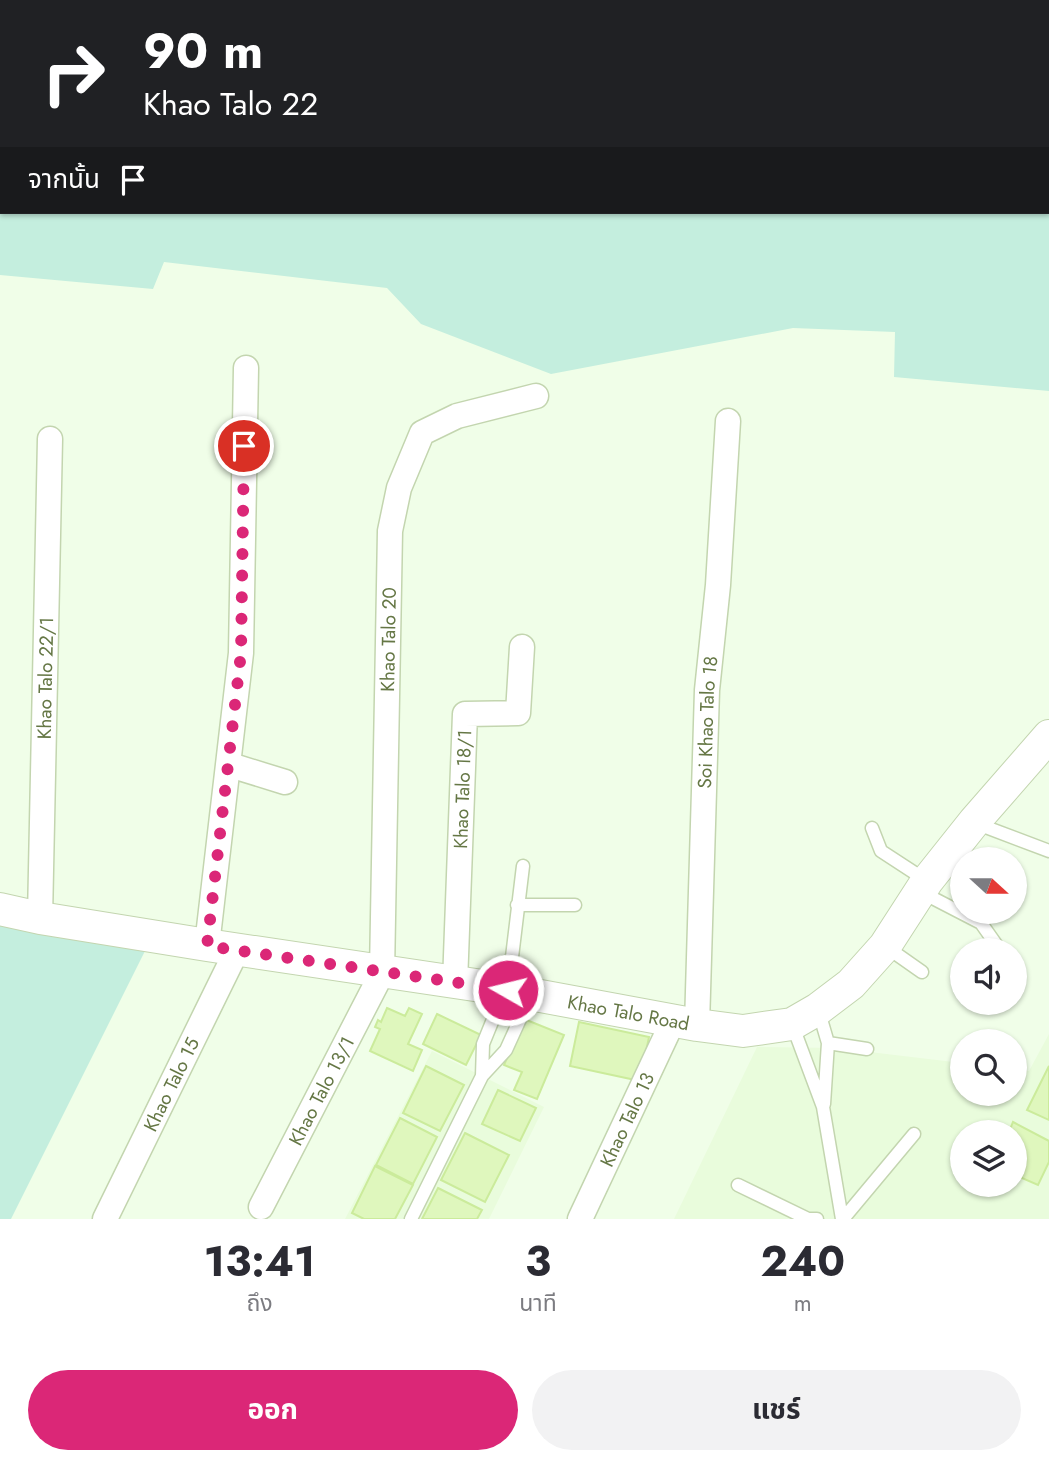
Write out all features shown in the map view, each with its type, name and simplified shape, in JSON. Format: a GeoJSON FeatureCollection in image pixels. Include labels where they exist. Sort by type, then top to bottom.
{"type":"FeatureCollection","features":[{"type":"Feature","properties":{"kind":"street"},"geometry":{"type":"LineString","coordinates":[[207,946],[241,653],[246,368]]}},
{"type":"Feature","properties":{"kind":"street","name":"Khao Talo 20"},"geometry":{"type":"LineString","coordinates":[[382,973],[390,531],[399,488],[422,433],[457,416],[536,396]]}},
{"type":"Feature","properties":{"kind":"street","name":"Soi Khao Talo 18"},"geometry":{"type":"LineString","coordinates":[[685,1022],[707,690],[718,585],[729,421]]}},
{"type":"Feature","properties":{"kind":"street","name":"Khao Talo 22/1"},"geometry":{"type":"LineString","coordinates":[[40,918],[50,439]]}},
{"type":"Feature","properties":{"kind":"street","name":"Khao Talo 18/1"},"geometry":{"type":"LineString","coordinates":[[455,983],[465,714],[518,713],[522,647]]}},
{"type":"Feature","properties":{"kind":"street","name":"Khao Talo Road"},"geometry":{"type":"LineString","coordinates":[[0,909],[207,946],[515,992],[743,1031],[805,1017],[851,984],[885,946],[924,887],[975,822],[1043,751]]}},
{"type":"Feature","properties":{"kind":"street"},"geometry":{"type":"LineString","coordinates":[[230,765],[285,782]]}},
{"type":"Feature","properties":{"kind":"street","name":"Khao Talo 15"},"geometry":{"type":"LineString","coordinates":[[105,1219],[237,950]]}},
{"type":"Feature","properties":{"kind":"street","name":"Khao Talo 13/1"},"geometry":{"type":"LineString","coordinates":[[261,1207],[382,973]]}},
{"type":"Feature","properties":{"kind":"street","name":"Khao Talo 13"},"geometry":{"type":"LineString","coordinates":[[580,1219],[685,1022]]}},
{"type":"Feature","properties":{"kind":"lane"},"geometry":{"type":"LineString","coordinates":[[975,822],[1049,851]]}},
{"type":"Feature","properties":{"kind":"lane"},"geometry":{"type":"LineString","coordinates":[[872,828],[881,851],[924,887],[981,923],[992,938]]}},
{"type":"Feature","properties":{"kind":"lane"},"geometry":{"type":"LineString","coordinates":[[411,1219],[482,1076],[506,1050],[515,992],[517,905],[523,866]]}},
{"type":"Feature","properties":{"kind":"lane"},"geometry":{"type":"LineString","coordinates":[[517,905],[576,905]]}},
{"type":"Feature","properties":{"kind":"lane"},"geometry":{"type":"LineString","coordinates":[[885,946],[922,972]]}},
{"type":"Feature","properties":{"kind":"lane"},"geometry":{"type":"LineString","coordinates":[[482,1076],[483,1044],[515,992]]}},
{"type":"Feature","properties":{"kind":"lane"},"geometry":{"type":"LineString","coordinates":[[805,1017],[828,1043],[867,1049]]}},
{"type":"Feature","properties":{"kind":"lane"},"geometry":{"type":"LineString","coordinates":[[805,1017],[842,1219]]}},
{"type":"Feature","properties":{"kind":"lane"},"geometry":{"type":"LineString","coordinates":[[823,1107],[828,1043]]}},
{"type":"Feature","properties":{"kind":"lane"},"geometry":{"type":"LineString","coordinates":[[842,1219],[914,1134]]}},
{"type":"Feature","properties":{"kind":"lane"},"geometry":{"type":"LineString","coordinates":[[738,1185],[808,1219],[817,1219]]}},
{"type":"Feature","properties":{"kind":"shaded area"},"geometry":{"type":"Polygon","coordinates":[[[0,214],[1049,214],[1049,391],[894,377],[895,332],[793,328],[551,374],[421,324],[387,288],[164,262],[153,289],[0,275],[0,214]]]}},
{"type":"Feature","properties":{"kind":"shaded area"},"geometry":{"type":"Polygon","coordinates":[[[0,921],[147,947],[11,1219],[0,1219],[0,921]]]}},
{"type":"Feature","properties":{"kind":"shaded area"},"geometry":{"type":"Polygon","coordinates":[[[1049,1034],[1049,1219],[674,1219],[757,1047],[836,1048],[950,1062],[950,1106],[1027,1106],[1027,1071],[1049,1034]]]}},
{"type":"Feature","properties":{"kind":"shaded area"},"geometry":{"type":"Polygon","coordinates":[[[432,1051],[544,1107],[489,1219],[345,1219],[432,1051]]]}},
{"type":"Feature","properties":{"kind":"building"},"geometry":{"type":"Polygon","coordinates":[[[387,1008],[405,1016],[409,1008],[422,1014],[408,1044],[422,1050],[413,1071],[370,1051],[380,1029],[375,1027],[378,1020],[381,1022],[387,1008]]]}},
{"type":"Feature","properties":{"kind":"building"},"geometry":{"type":"Polygon","coordinates":[[[437,1014],[481,1035],[466,1065],[423,1044],[437,1014]]]}},
{"type":"Feature","properties":{"kind":"building"},"geometry":{"type":"Polygon","coordinates":[[[524,1019],[564,1035],[537,1099],[514,1090],[522,1072],[504,1065],[524,1019]]]}},
{"type":"Feature","properties":{"kind":"building"},"geometry":{"type":"Polygon","coordinates":[[[579,1022],[649,1037],[640,1081],[570,1066],[579,1022]]]}},
{"type":"Feature","properties":{"kind":"building"},"geometry":{"type":"Polygon","coordinates":[[[426,1066],[464,1085],[440,1131],[403,1113],[426,1066]]]}},
{"type":"Feature","properties":{"kind":"building"},"geometry":{"type":"Polygon","coordinates":[[[1049,1066],[1049,1120],[1027,1110],[1049,1066]]]}},
{"type":"Feature","properties":{"kind":"building"},"geometry":{"type":"Polygon","coordinates":[[[498,1090],[536,1108],[520,1141],[482,1124],[498,1090]]]}},
{"type":"Feature","properties":{"kind":"building"},"geometry":{"type":"Polygon","coordinates":[[[400,1118],[437,1137],[413,1184],[376,1165],[400,1118]]]}},
{"type":"Feature","properties":{"kind":"building"},"geometry":{"type":"Polygon","coordinates":[[[1027,1129],[1049,1141],[1049,1162],[1038,1185],[1027,1180],[1027,1129]]]}},
{"type":"Feature","properties":{"kind":"building"},"geometry":{"type":"Polygon","coordinates":[[[465,1133],[509,1155],[485,1202],[441,1180],[465,1133]]]}},
{"type":"Feature","properties":{"kind":"building"},"geometry":{"type":"Polygon","coordinates":[[[375,1166],[413,1185],[395,1219],[364,1219],[352,1213],[375,1166]]]}},
{"type":"Feature","properties":{"kind":"building"},"geometry":{"type":"Polygon","coordinates":[[[438,1188],[482,1210],[477,1219],[422,1219],[438,1188]]]}},
{"type":"Feature","properties":{"kind":"route"},"geometry":{"type":"LineString","coordinates":[[244,446],[241,653],[207,946],[508,990]]}}]}
